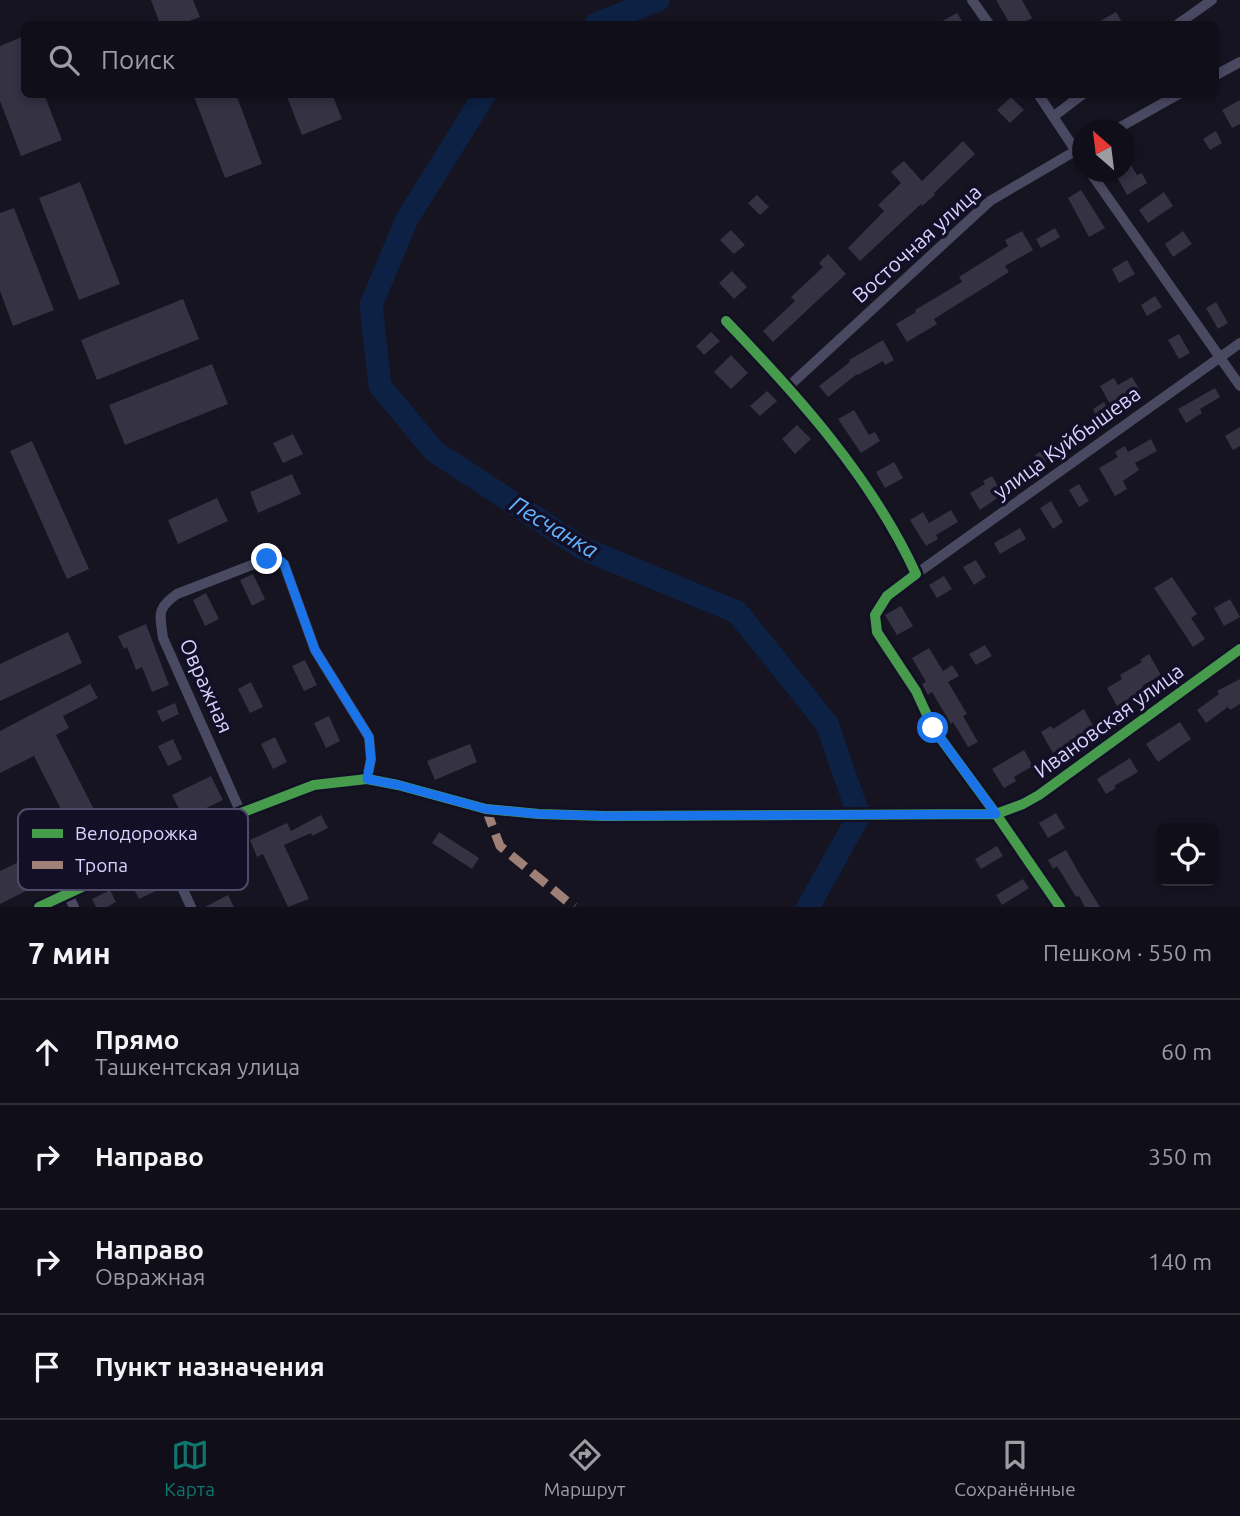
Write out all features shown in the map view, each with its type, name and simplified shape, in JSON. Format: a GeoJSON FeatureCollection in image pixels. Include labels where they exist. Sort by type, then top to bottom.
{"type":"FeatureCollection","features":[{"type":"Feature","properties":{"kind":"street"},"geometry":{"type":"LineString","coordinates":[[972,0],[987,21]]}},
{"type":"Feature","properties":{"kind":"street"},"geometry":{"type":"LineString","coordinates":[[1182,21],[1212,0]]}},
{"type":"Feature","properties":{"kind":"street"},"geometry":{"type":"LineString","coordinates":[[1219,73],[1240,62]]}},
{"type":"Feature","properties":{"kind":"street"},"geometry":{"type":"LineString","coordinates":[[1041,98],[1072,142]]}},
{"type":"Feature","properties":{"kind":"street"},"geometry":{"type":"LineString","coordinates":[[1054,116],[1078,98]]}},
{"type":"Feature","properties":{"kind":"street"},"geometry":{"type":"LineString","coordinates":[[1135,119],[1172,98]]}},
{"type":"Feature","properties":{"kind":"street","name":"Восточная улица"},"geometry":{"type":"LineString","coordinates":[[789,386],[990,201],[1072,157]]}},
{"type":"Feature","properties":{"kind":"street"},"geometry":{"type":"LineString","coordinates":[[1097,182],[1240,386]]}},
{"type":"Feature","properties":{"kind":"street"},"geometry":{"type":"LineString","coordinates":[[726,321],[789,386],[865,484],[900,538],[916,574]]}},
{"type":"Feature","properties":{"kind":"street","name":"улица Куйбышева"},"geometry":{"type":"LineString","coordinates":[[1060,907],[933,728],[916,691],[877,632],[875,615],[887,596],[916,574],[1240,343]]}},
{"type":"Feature","properties":{"kind":"street","name":"Овражная"},"geometry":{"type":"LineString","coordinates":[[239,809],[163,638],[160,612],[165,602],[177,594],[267,559],[277,558],[284,564],[315,650],[369,737],[371,759],[367,779]]}},
{"type":"Feature","properties":{"kind":"street","name":"Ивановская улица"},"geometry":{"type":"LineString","coordinates":[[996,814],[1016,808],[1039,795],[1240,649]]}},
{"type":"Feature","properties":{"kind":"street"},"geometry":{"type":"LineString","coordinates":[[248,810],[314,785],[367,779],[486,809],[539,814],[996,814]]}},
{"type":"Feature","properties":{"kind":"street"},"geometry":{"type":"LineString","coordinates":[[39,907],[74,890]]}},
{"type":"Feature","properties":{"kind":"street"},"geometry":{"type":"LineString","coordinates":[[183,890],[191,907]]}},
{"type":"Feature","properties":{"kind":"street"},"geometry":{"type":"LineString","coordinates":[[67,893],[74,907]]}},
{"type":"Feature","properties":{"kind":"building"},"geometry":{"type":"Polygon","coordinates":[[[151,0],[193,0],[200,17],[189,21],[159,21],[151,0]]]}},
{"type":"Feature","properties":{"kind":"building"},"geometry":{"type":"Polygon","coordinates":[[[996,0],[1022,0],[1032,18],[1026,21],[1008,21],[996,0]]]}},
{"type":"Feature","properties":{"kind":"building"},"geometry":{"type":"Polygon","coordinates":[[[1116,12],[1121,21],[1100,21],[1116,12]]]}},
{"type":"Feature","properties":{"kind":"building"},"geometry":{"type":"Polygon","coordinates":[[[957,13],[962,21],[942,21],[957,13]]]}},
{"type":"Feature","properties":{"kind":"building"},"geometry":{"type":"Polygon","coordinates":[[[21,37],[21,98],[46,98],[62,140],[21,156],[0,101],[0,46],[21,37]]]}},
{"type":"Feature","properties":{"kind":"building"},"geometry":{"type":"Polygon","coordinates":[[[195,98],[237,98],[262,164],[225,178],[195,98]]]}},
{"type":"Feature","properties":{"kind":"building"},"geometry":{"type":"Polygon","coordinates":[[[288,98],[334,98],[342,119],[302,135],[288,98]]]}},
{"type":"Feature","properties":{"kind":"building"},"geometry":{"type":"Polygon","coordinates":[[[1012,98],[1024,110],[1010,123],[997,110],[1012,98]]]}},
{"type":"Feature","properties":{"kind":"building"},"geometry":{"type":"Polygon","coordinates":[[[1240,100],[1240,124],[1232,128],[1222,110],[1240,100]]]}},
{"type":"Feature","properties":{"kind":"building"},"geometry":{"type":"Polygon","coordinates":[[[1216,131],[1222,143],[1210,150],[1203,139],[1216,131]]]}},
{"type":"Feature","properties":{"kind":"building"},"geometry":{"type":"Polygon","coordinates":[[[963,141],[975,154],[934,193],[935,195],[922,206],[921,204],[860,261],[848,248],[884,211],[878,205],[901,183],[891,172],[904,161],[922,181],[963,141]]]}},
{"type":"Feature","properties":{"kind":"building"},"geometry":{"type":"Polygon","coordinates":[[[1135,172],[1137,175],[1142,173],[1147,183],[1127,195],[1120,182],[1135,182],[1135,172]]]}},
{"type":"Feature","properties":{"kind":"building"},"geometry":{"type":"Polygon","coordinates":[[[80,182],[120,284],[79,300],[39,198],[80,182]]]}},
{"type":"Feature","properties":{"kind":"building"},"geometry":{"type":"Polygon","coordinates":[[[1081,190],[1105,228],[1089,237],[1068,198],[1081,190]]]}},
{"type":"Feature","properties":{"kind":"building"},"geometry":{"type":"Polygon","coordinates":[[[1164,192],[1173,206],[1148,223],[1139,210],[1164,192]]]}},
{"type":"Feature","properties":{"kind":"building"},"geometry":{"type":"Polygon","coordinates":[[[757,195],[769,207],[760,215],[748,203],[757,195]]]}},
{"type":"Feature","properties":{"kind":"building"},"geometry":{"type":"Polygon","coordinates":[[[14,208],[54,310],[13,326],[0,291],[0,213],[14,208]]]}},
{"type":"Feature","properties":{"kind":"building"},"geometry":{"type":"Polygon","coordinates":[[[1055,228],[1060,237],[1041,248],[1036,239],[1055,228]]]}},
{"type":"Feature","properties":{"kind":"building"},"geometry":{"type":"Polygon","coordinates":[[[731,230],[745,245],[734,254],[720,240],[731,230]]]}},
{"type":"Feature","properties":{"kind":"building"},"geometry":{"type":"Polygon","coordinates":[[[1022,231],[1033,250],[1005,266],[1009,272],[934,319],[937,324],[907,342],[896,324],[962,282],[959,277],[1008,246],[1005,240],[1022,231]]]}},
{"type":"Feature","properties":{"kind":"building"},"geometry":{"type":"Polygon","coordinates":[[[1183,231],[1192,244],[1173,257],[1165,244],[1183,231]]]}},
{"type":"Feature","properties":{"kind":"building"},"geometry":{"type":"Polygon","coordinates":[[[828,254],[846,274],[773,342],[763,331],[795,301],[791,297],[823,267],[819,263],[828,254]]]}},
{"type":"Feature","properties":{"kind":"building"},"geometry":{"type":"Polygon","coordinates":[[[1127,260],[1135,274],[1119,283],[1112,269],[1127,260]]]}},
{"type":"Feature","properties":{"kind":"building"},"geometry":{"type":"Polygon","coordinates":[[[732,271],[747,287],[734,299],[719,283],[732,271]]]}},
{"type":"Feature","properties":{"kind":"building"},"geometry":{"type":"Polygon","coordinates":[[[1155,296],[1162,307],[1147,316],[1141,305],[1155,296]]]}},
{"type":"Feature","properties":{"kind":"building"},"geometry":{"type":"Polygon","coordinates":[[[183,299],[199,339],[97,380],[81,340],[183,299]]]}},
{"type":"Feature","properties":{"kind":"building"},"geometry":{"type":"Polygon","coordinates":[[[1216,302],[1228,323],[1218,329],[1206,308],[1216,302]]]}},
{"type":"Feature","properties":{"kind":"building"},"geometry":{"type":"Polygon","coordinates":[[[711,332],[720,341],[704,355],[696,346],[711,332]]]}},
{"type":"Feature","properties":{"kind":"building"},"geometry":{"type":"Polygon","coordinates":[[[1179,334],[1190,353],[1179,359],[1168,340],[1179,334]]]}},
{"type":"Feature","properties":{"kind":"building"},"geometry":{"type":"Polygon","coordinates":[[[883,340],[894,360],[885,365],[883,361],[857,374],[828,397],[819,386],[850,362],[849,360],[883,340]]]}},
{"type":"Feature","properties":{"kind":"building"},"geometry":{"type":"Polygon","coordinates":[[[731,355],[748,373],[731,389],[714,372],[731,355]]]}},
{"type":"Feature","properties":{"kind":"building"},"geometry":{"type":"Polygon","coordinates":[[[212,364],[228,404],[125,445],[109,405],[212,364]]]}},
{"type":"Feature","properties":{"kind":"building"},"geometry":{"type":"Polygon","coordinates":[[[1132,377],[1141,392],[1130,398],[1127,394],[1110,404],[1100,386],[1114,378],[1118,385],[1132,377]]]}},
{"type":"Feature","properties":{"kind":"building"},"geometry":{"type":"Polygon","coordinates":[[[1215,388],[1220,397],[1200,409],[1202,413],[1186,423],[1178,409],[1215,388]]]}},
{"type":"Feature","properties":{"kind":"building"},"geometry":{"type":"Polygon","coordinates":[[[767,391],[777,401],[760,416],[750,406],[767,391]]]}},
{"type":"Feature","properties":{"kind":"building"},"geometry":{"type":"Polygon","coordinates":[[[1104,402],[1111,414],[1099,421],[1093,409],[1104,402]]]}},
{"type":"Feature","properties":{"kind":"building"},"geometry":{"type":"Polygon","coordinates":[[[854,410],[869,435],[875,432],[880,441],[861,453],[838,419],[854,410]]]}},
{"type":"Feature","properties":{"kind":"building"},"geometry":{"type":"Polygon","coordinates":[[[797,425],[811,439],[795,454],[782,439],[797,425]]]}},
{"type":"Feature","properties":{"kind":"building"},"geometry":{"type":"Polygon","coordinates":[[[1240,427],[1240,446],[1233,450],[1225,436],[1240,427]]]}},
{"type":"Feature","properties":{"kind":"building"},"geometry":{"type":"Polygon","coordinates":[[[293,434],[303,454],[283,463],[273,443],[293,434]]]}},
{"type":"Feature","properties":{"kind":"building"},"geometry":{"type":"Polygon","coordinates":[[[1151,439],[1157,451],[1135,463],[1139,470],[1123,481],[1127,489],[1115,496],[1099,468],[1118,457],[1115,452],[1125,446],[1128,452],[1151,439]]]}},
{"type":"Feature","properties":{"kind":"building"},"geometry":{"type":"Polygon","coordinates":[[[32,441],[89,569],[67,579],[10,451],[32,441]]]}},
{"type":"Feature","properties":{"kind":"building"},"geometry":{"type":"Polygon","coordinates":[[[1053,444],[1059,454],[1040,465],[1035,455],[1053,444]]]}},
{"type":"Feature","properties":{"kind":"building"},"geometry":{"type":"Polygon","coordinates":[[[894,462],[903,478],[885,488],[876,472],[894,462]]]}},
{"type":"Feature","properties":{"kind":"building"},"geometry":{"type":"Polygon","coordinates":[[[292,474],[301,494],[258,513],[250,492],[292,474]]]}},
{"type":"Feature","properties":{"kind":"building"},"geometry":{"type":"Polygon","coordinates":[[[992,476],[1003,494],[980,510],[970,493],[992,476]]]}},
{"type":"Feature","properties":{"kind":"building"},"geometry":{"type":"Polygon","coordinates":[[[1079,484],[1089,501],[1079,507],[1069,490],[1079,484]]]}},
{"type":"Feature","properties":{"kind":"building"},"geometry":{"type":"Polygon","coordinates":[[[217,498],[228,521],[178,544],[168,520],[217,498]]]}},
{"type":"Feature","properties":{"kind":"building"},"geometry":{"type":"Polygon","coordinates":[[[1051,501],[1063,522],[1053,529],[1040,508],[1051,501]]]}},
{"type":"Feature","properties":{"kind":"building"},"geometry":{"type":"Polygon","coordinates":[[[951,510],[958,522],[936,535],[938,539],[926,546],[910,520],[923,512],[929,523],[951,510]]]}},
{"type":"Feature","properties":{"kind":"building"},"geometry":{"type":"Polygon","coordinates":[[[1020,528],[1026,539],[1000,554],[994,543],[1020,528]]]}},
{"type":"Feature","properties":{"kind":"building"},"geometry":{"type":"Polygon","coordinates":[[[976,560],[986,577],[974,585],[963,567],[976,560]]]}},
{"type":"Feature","properties":{"kind":"building"},"geometry":{"type":"Polygon","coordinates":[[[253,574],[265,599],[252,606],[240,580],[253,574]]]}},
{"type":"Feature","properties":{"kind":"building"},"geometry":{"type":"Polygon","coordinates":[[[944,576],[952,589],[937,598],[929,585],[944,576]]]}},
{"type":"Feature","properties":{"kind":"building"},"geometry":{"type":"Polygon","coordinates":[[[1172,577],[1197,614],[1191,618],[1205,639],[1193,647],[1154,588],[1172,577]]]}},
{"type":"Feature","properties":{"kind":"building"},"geometry":{"type":"Polygon","coordinates":[[[206,593],[219,619],[205,626],[193,600],[206,593]]]}},
{"type":"Feature","properties":{"kind":"building"},"geometry":{"type":"Polygon","coordinates":[[[1230,599],[1240,617],[1224,626],[1214,608],[1230,599]]]}},
{"type":"Feature","properties":{"kind":"building"},"geometry":{"type":"Polygon","coordinates":[[[901,606],[913,626],[897,635],[885,615],[901,606]]]}},
{"type":"Feature","properties":{"kind":"building"},"geometry":{"type":"Polygon","coordinates":[[[146,624],[169,685],[152,692],[142,667],[136,670],[127,647],[124,649],[118,636],[146,624]]]}},
{"type":"Feature","properties":{"kind":"building"},"geometry":{"type":"Polygon","coordinates":[[[68,632],[82,663],[0,701],[0,664],[68,632]]]}},
{"type":"Feature","properties":{"kind":"building"},"geometry":{"type":"Polygon","coordinates":[[[985,645],[992,656],[976,665],[969,654],[985,645]]]}},
{"type":"Feature","properties":{"kind":"building"},"geometry":{"type":"Polygon","coordinates":[[[929,648],[943,671],[952,665],[959,676],[948,682],[967,714],[963,716],[978,742],[968,747],[932,692],[928,695],[922,684],[926,682],[912,658],[929,648]]]}},
{"type":"Feature","properties":{"kind":"building"},"geometry":{"type":"Polygon","coordinates":[[[1149,654],[1161,675],[1117,706],[1107,688],[1122,679],[1120,675],[1142,662],[1140,660],[1149,654]]]}},
{"type":"Feature","properties":{"kind":"building"},"geometry":{"type":"Polygon","coordinates":[[[305,660],[317,685],[304,691],[292,666],[305,660]]]}},
{"type":"Feature","properties":{"kind":"building"},"geometry":{"type":"Polygon","coordinates":[[[1240,679],[1240,704],[1230,710],[1228,707],[1206,723],[1197,710],[1219,694],[1217,691],[1240,679]]]}},
{"type":"Feature","properties":{"kind":"building"},"geometry":{"type":"Polygon","coordinates":[[[251,682],[263,707],[250,713],[238,689],[251,682]]]}},
{"type":"Feature","properties":{"kind":"building"},"geometry":{"type":"Polygon","coordinates":[[[90,684],[98,698],[63,716],[69,728],[56,735],[94,809],[61,809],[34,756],[0,773],[0,731],[90,684]]]}},
{"type":"Feature","properties":{"kind":"building"},"geometry":{"type":"Polygon","coordinates":[[[175,703],[179,714],[162,722],[157,711],[175,703]]]}},
{"type":"Feature","properties":{"kind":"building"},"geometry":{"type":"Polygon","coordinates":[[[1084,709],[1093,726],[1053,753],[1041,732],[1051,726],[1053,729],[1084,709]]]}},
{"type":"Feature","properties":{"kind":"building"},"geometry":{"type":"Polygon","coordinates":[[[329,716],[340,741],[326,748],[314,723],[329,716]]]}},
{"type":"Feature","properties":{"kind":"building"},"geometry":{"type":"Polygon","coordinates":[[[1180,722],[1191,739],[1158,762],[1146,744],[1180,722]]]}},
{"type":"Feature","properties":{"kind":"building"},"geometry":{"type":"Polygon","coordinates":[[[275,737],[287,762],[273,769],[261,744],[275,737]]]}},
{"type":"Feature","properties":{"kind":"building"},"geometry":{"type":"Polygon","coordinates":[[[173,739],[182,759],[168,766],[158,746],[173,739]]]}},
{"type":"Feature","properties":{"kind":"building"},"geometry":{"type":"Polygon","coordinates":[[[470,744],[477,762],[435,780],[427,761],[470,744]]]}},
{"type":"Feature","properties":{"kind":"building"},"geometry":{"type":"Polygon","coordinates":[[[1024,750],[1033,766],[1014,777],[1016,781],[1004,788],[992,769],[1024,750]]]}},
{"type":"Feature","properties":{"kind":"building"},"geometry":{"type":"Polygon","coordinates":[[[1130,758],[1138,772],[1106,794],[1097,779],[1130,758]]]}},
{"type":"Feature","properties":{"kind":"building"},"geometry":{"type":"Polygon","coordinates":[[[211,776],[223,800],[205,809],[179,809],[172,795],[211,776]]]}},
{"type":"Feature","properties":{"kind":"building"},"geometry":{"type":"Polygon","coordinates":[[[1056,813],[1065,828],[1048,838],[1039,823],[1056,813]]]}},
{"type":"Feature","properties":{"kind":"building"},"geometry":{"type":"Polygon","coordinates":[[[321,815],[328,828],[284,845],[309,899],[288,907],[263,854],[257,857],[250,840],[287,823],[291,831],[321,815]]]}},
{"type":"Feature","properties":{"kind":"building"},"geometry":{"type":"Polygon","coordinates":[[[439,832],[479,858],[472,869],[432,843],[439,832]]]}},
{"type":"Feature","properties":{"kind":"building"},"geometry":{"type":"Polygon","coordinates":[[[997,846],[1003,856],[981,869],[975,859],[997,846]]]}},
{"type":"Feature","properties":{"kind":"building"},"geometry":{"type":"Polygon","coordinates":[[[1066,850],[1100,907],[1085,907],[1057,866],[1053,869],[1048,860],[1066,850]]]}},
{"type":"Feature","properties":{"kind":"building"},"geometry":{"type":"Polygon","coordinates":[[[18,862],[18,890],[28,890],[0,904],[0,871],[18,862]]]}},
{"type":"Feature","properties":{"kind":"building"},"geometry":{"type":"Polygon","coordinates":[[[1023,879],[1029,888],[1002,905],[996,895],[1023,879]]]}},
{"type":"Feature","properties":{"kind":"building"},"geometry":{"type":"Polygon","coordinates":[[[110,890],[116,902],[107,907],[96,907],[92,899],[110,890]]]}},
{"type":"Feature","properties":{"kind":"building"},"geometry":{"type":"Polygon","coordinates":[[[134,890],[158,890],[139,899],[134,890]]]}},
{"type":"Feature","properties":{"kind":"building"},"geometry":{"type":"Polygon","coordinates":[[[228,895],[234,907],[205,907],[228,895]]]}},
{"type":"Feature","properties":{"kind":"waterway","name":"Песчанка"},"geometry":{"type":"LineString","coordinates":[[604,21],[658,0]]}},
{"type":"Feature","properties":{"kind":"waterway","name":"Песчанка"},"geometry":{"type":"LineString","coordinates":[[483,98],[407,219],[371,305],[380,386],[434,451],[582,548],[737,612],[827,724],[859,816],[808,907]]}},
{"type":"Feature","properties":{"kind":"marked path"},"geometry":{"type":"LineString","coordinates":[[486,809],[500,846],[574,907]]}},
{"type":"Feature","properties":{"kind":"cycle path"},"geometry":{"type":"LineString","coordinates":[[726,321],[832,440],[856,472],[898,539],[916,574],[887,596],[875,615],[877,632],[916,691],[933,728],[1060,907]]}},
{"type":"Feature","properties":{"kind":"cycle path"},"geometry":{"type":"LineString","coordinates":[[248,810],[314,785],[367,779],[486,809],[539,814],[996,814],[1039,795],[1240,649]]}},
{"type":"Feature","properties":{"kind":"cycle path"},"geometry":{"type":"LineString","coordinates":[[39,907],[76,890]]}},
{"type":"Feature","properties":{"kind":"route"},"geometry":{"type":"LineString","coordinates":[[267,559],[277,558],[284,564],[315,650],[369,737],[371,759],[367,779],[486,809],[539,814],[996,814],[933,728]]}}]}
